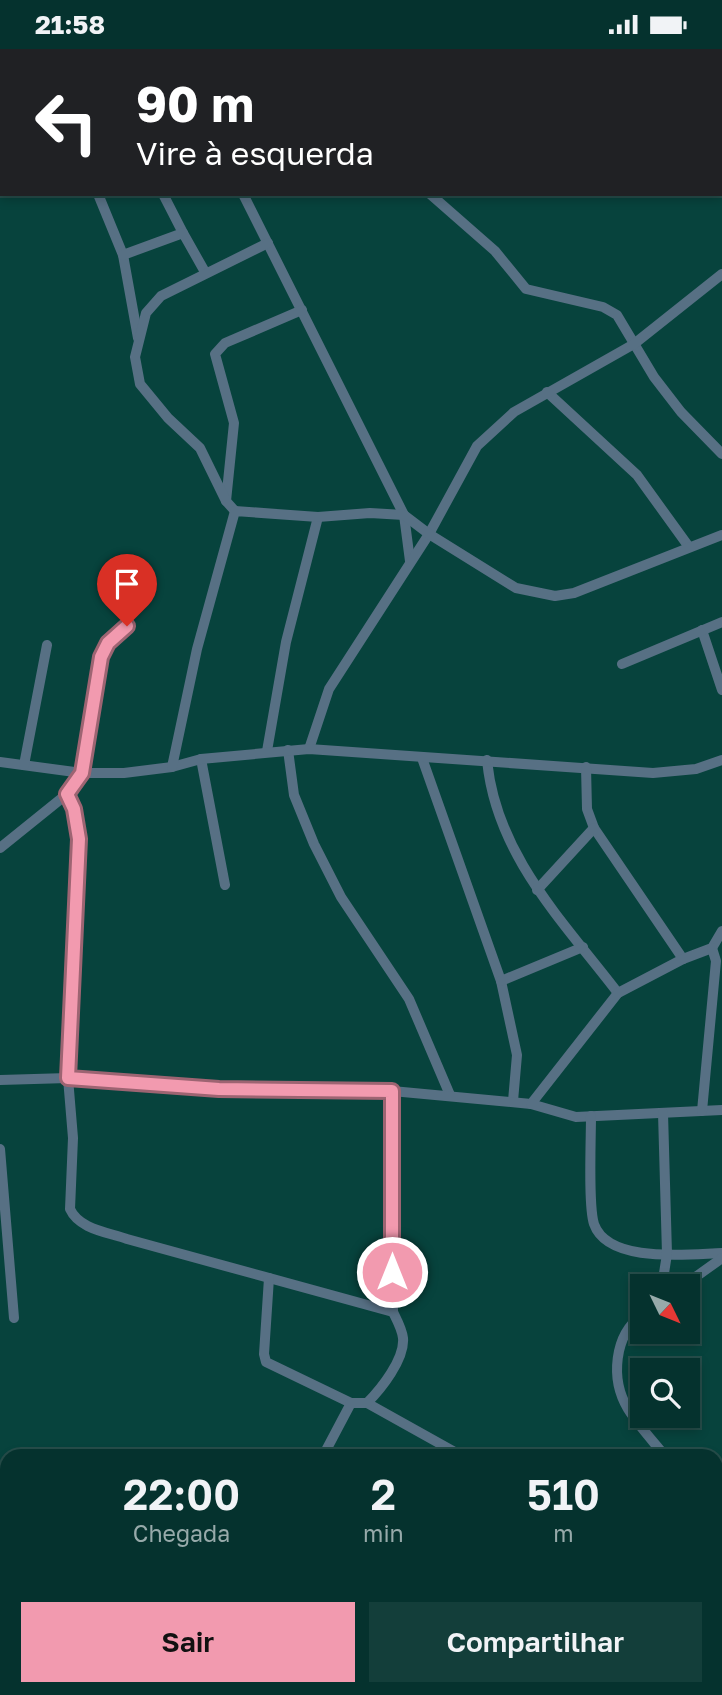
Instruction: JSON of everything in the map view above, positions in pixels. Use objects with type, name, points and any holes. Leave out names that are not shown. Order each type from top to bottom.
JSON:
[{"type":"street","points":[[99,196],[123,255],[139,344]]},
{"type":"street","points":[[164,196],[205,272]]},
{"type":"street","points":[[244,196],[404,515],[410,561]]},
{"type":"street","points":[[432,196],[495,251],[526,289],[603,307],[617,315],[681,412],[722,454]]},
{"type":"street","points":[[123,255],[183,233]]},
{"type":"street","points":[[268,243],[161,296],[146,313],[135,357],[140,384],[167,418],[200,448],[226,501],[235,512],[318,517],[370,513],[404,515],[429,534],[516,588],[555,596],[575,593],[722,535]]},
{"type":"street","points":[[309,749],[329,689],[429,534],[477,446],[514,412],[634,344],[722,274]]},
{"type":"street","points":[[226,501],[234,423],[215,354],[225,342],[302,310]]},
{"type":"street","points":[[547,391],[637,475],[689,547]]},
{"type":"street","points":[[172,767],[197,649],[235,512]]},
{"type":"street","points":[[267,751],[286,642],[318,517]]},
{"type":"street","points":[[622,664],[722,622]]},
{"type":"street","points":[[0,848],[67,794],[82,773],[101,657],[108,643],[127,626]]},
{"type":"street","points":[[702,630],[722,690]]},
{"type":"street","points":[[24,765],[47,645]]},
{"type":"street","points":[[0,762],[82,773],[172,767],[201,759],[309,749],[653,773],[696,769],[722,760]]},
{"type":"street","points":[[288,750],[294,795],[314,844],[341,897],[409,999],[450,1095]]},
{"type":"street","points":[[422,758],[501,981],[517,1055],[513,1101]]},
{"type":"street","points":[[201,759],[225,885]]},
{"type":"street","points":[[487,760],[490,794],[499,818],[537,890],[618,993]]},
{"type":"street","points":[[586,767],[587,809],[594,828],[683,959]]},
{"type":"street","points":[[67,794],[74,809],[79,839],[68,1078],[74,1139],[70,1209],[74,1218],[87,1226],[127,1239],[393,1312]]},
{"type":"street","points":[[537,890],[594,828]]},
{"type":"street","points":[[531,1104],[618,993],[683,959],[712,948],[722,931]]},
{"type":"street","points":[[501,981],[583,947]]},
{"type":"street","points":[[702,1111],[719,961],[712,948]]},
{"type":"street","points":[[0,1080],[68,1078],[219,1089],[392,1091],[513,1101],[564,1115],[722,1109]]},
{"type":"street","points":[[367,1403],[377,1393],[401,1353],[404,1342],[393,1312],[392,1091]]},
{"type":"street","points":[[663,1113],[667,1254],[664,1274]]},
{"type":"street","points":[[591,1116],[593,1223],[607,1243],[622,1249],[667,1254],[722,1253]]},
{"type":"street","points":[[0,1149],[14,1318]]},
{"type":"street","points":[[700,1274],[722,1258]]},
{"type":"street","points":[[269,1279],[264,1353],[267,1362],[351,1403],[367,1403],[449,1449]]},
{"type":"street","points":[[630,1326],[618,1346],[620,1383],[627,1407],[660,1449]]},
{"type":"street","points":[[327,1449],[351,1403]]},
{"type":"route","points":[[127,626],[108,643],[101,657],[82,773],[67,794],[78,824],[79,839],[68,1078],[219,1089],[392,1091],[392,1272]]}]
